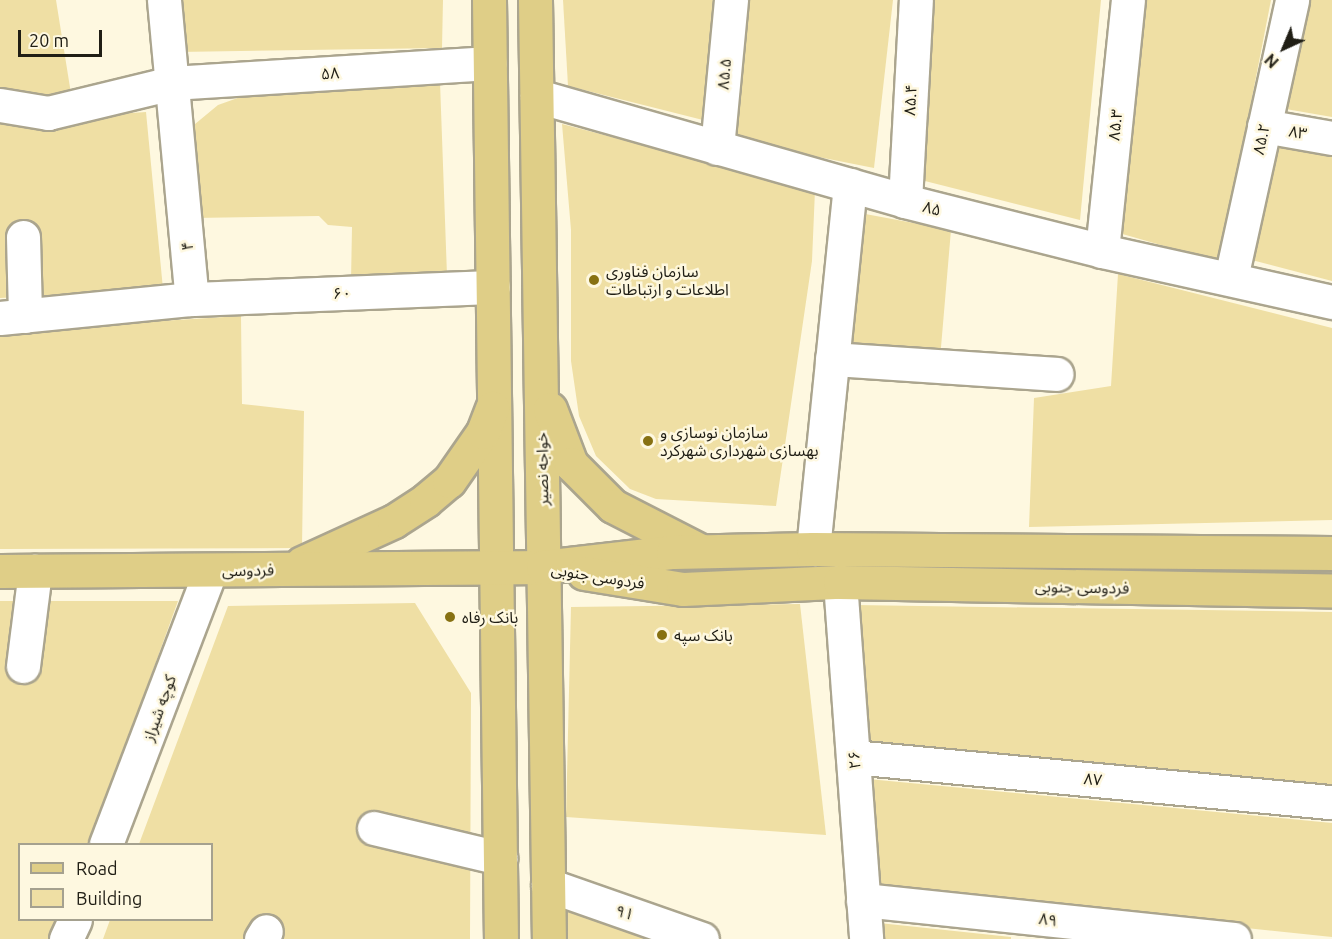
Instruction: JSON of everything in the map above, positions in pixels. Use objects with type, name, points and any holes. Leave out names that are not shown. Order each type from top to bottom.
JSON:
[{"type":"main road","points":[[489,0],[501,939]]},
{"type":"main road","name":"خواجه نصیر","points":[[535,0],[549,939]]},
{"type":"main road","points":[[541,383],[558,435],[578,472],[613,506],[704,552]]},
{"type":"main road","points":[[285,569],[394,521],[426,500],[449,480],[483,432],[494,403]]},
{"type":"main road","name":"فردوسی جنوبی","points":[[543,567],[704,552],[813,549],[1332,554]]},
{"type":"main road","name":"فردوسی جنوبی","points":[[543,567],[683,589],[840,582],[1332,591]]},
{"type":"main road","name":"فردوسی","points":[[0,571],[543,567]]},
{"type":"street","name":"۴","points":[[164,0],[192,299]]},
{"type":"street","name":"۸۵.۵","points":[[717,147],[730,0]]},
{"type":"street","name":"۸۵.۴","points":[[905,201],[916,0]]},
{"type":"street","name":"۸۵.۳","points":[[1102,251],[1128,0]]},
{"type":"street","name":"۸۵.۲","points":[[1231,278],[1292,0]]},
{"type":"street","name":"۵۸","points":[[0,105],[48,113],[172,84],[489,63]]},
{"type":"street","name":"۸۵","points":[[537,96],[905,201],[1102,251],[1332,302]]},
{"type":"street","name":"۸۳","points":[[1264,126],[1332,138]]},
{"type":"street","points":[[813,549],[850,185]]},
{"type":"street","points":[[23,237],[13,317],[192,299]]},
{"type":"street","name":"۶۰","points":[[192,299],[493,287]]},
{"type":"street","points":[[832,359],[1056,374]]},
{"type":"street","name":"کوچه شیراز","points":[[106,843],[210,570]]},
{"type":"street","points":[[23,666],[35,571]]},
{"type":"street","name":"۲۶","points":[[840,582],[866,939]]},
{"type":"street","name":"۸۷","points":[[854,757],[1332,802]]},
{"type":"street","points":[[374,828],[500,858]]},
{"type":"street","name":"۹۱","points":[[548,885],[702,939]]},
{"type":"street","name":"۸۹","points":[[863,900],[1234,939]]},
{"type":"street","points":[[66,939],[75,921]]},
{"type":"building","points":[[0,0],[56,0],[72,100],[0,104]]},
{"type":"building","points":[[176,0],[443,0],[442,48],[178,52]]},
{"type":"building","points":[[563,0],[715,0],[703,120],[568,86]]},
{"type":"building","points":[[737,0],[893,0],[874,168],[718,137]]},
{"type":"building","points":[[930,0],[1101,0],[1080,220],[917,179]]},
{"type":"building","points":[[1140,0],[1271,0],[1220,262],[1119,233]]},
{"type":"building","points":[[1296,0],[1332,0],[1332,117],[1268,106]]},
{"type":"building","points":[[440,82],[447,275],[351,281],[352,227],[328,225],[319,216],[194,218],[183,134],[218,105],[274,85]]},
{"type":"building","points":[[146,112],[163,289],[0,298],[0,122]]},
{"type":"building","points":[[562,124],[815,190],[812,261],[776,506],[656,499],[630,489],[596,456],[579,416],[571,361],[571,230]]},
{"type":"building","points":[[1269,139],[1332,152],[1332,281],[1244,258]]},
{"type":"building","points":[[860,213],[951,230],[940,359],[849,350]]},
{"type":"building","points":[[1118,274],[1332,328],[1332,520],[1029,527],[1034,398],[1111,386]]},
{"type":"building","points":[[241,316],[242,404],[304,411],[302,548],[0,549],[0,331]]},
{"type":"building","points":[[0,601],[178,601],[90,843],[18,843],[18,921],[63,921],[56,939],[0,939]]},
{"type":"building","points":[[415,603],[471,693],[470,939],[103,939],[110,921],[213,921],[213,843],[139,843],[228,606]]},
{"type":"building","points":[[800,604],[826,835],[566,817],[571,607]]},
{"type":"building","points":[[855,605],[1332,612],[1332,789],[862,747]]},
{"type":"building","points":[[868,779],[1332,823],[1332,937],[877,889]]},
{"type":"building","points":[[559,906],[650,939],[561,939]]},
{"type":"building","points":[[879,923],[1011,937],[1011,939],[881,939]]},
{"type":"place","name":"سازمان فناوری اطلاعات و ارتباطات","points":[[594,280]]},
{"type":"place","name":"سازمان نوسازی و بهسازی شهرداری شهرکرد","points":[[648,441]]},
{"type":"place","name":"بانک رفاه","points":[[450,617]]},
{"type":"place","name":"بانک سپه","points":[[662,635]]}]
